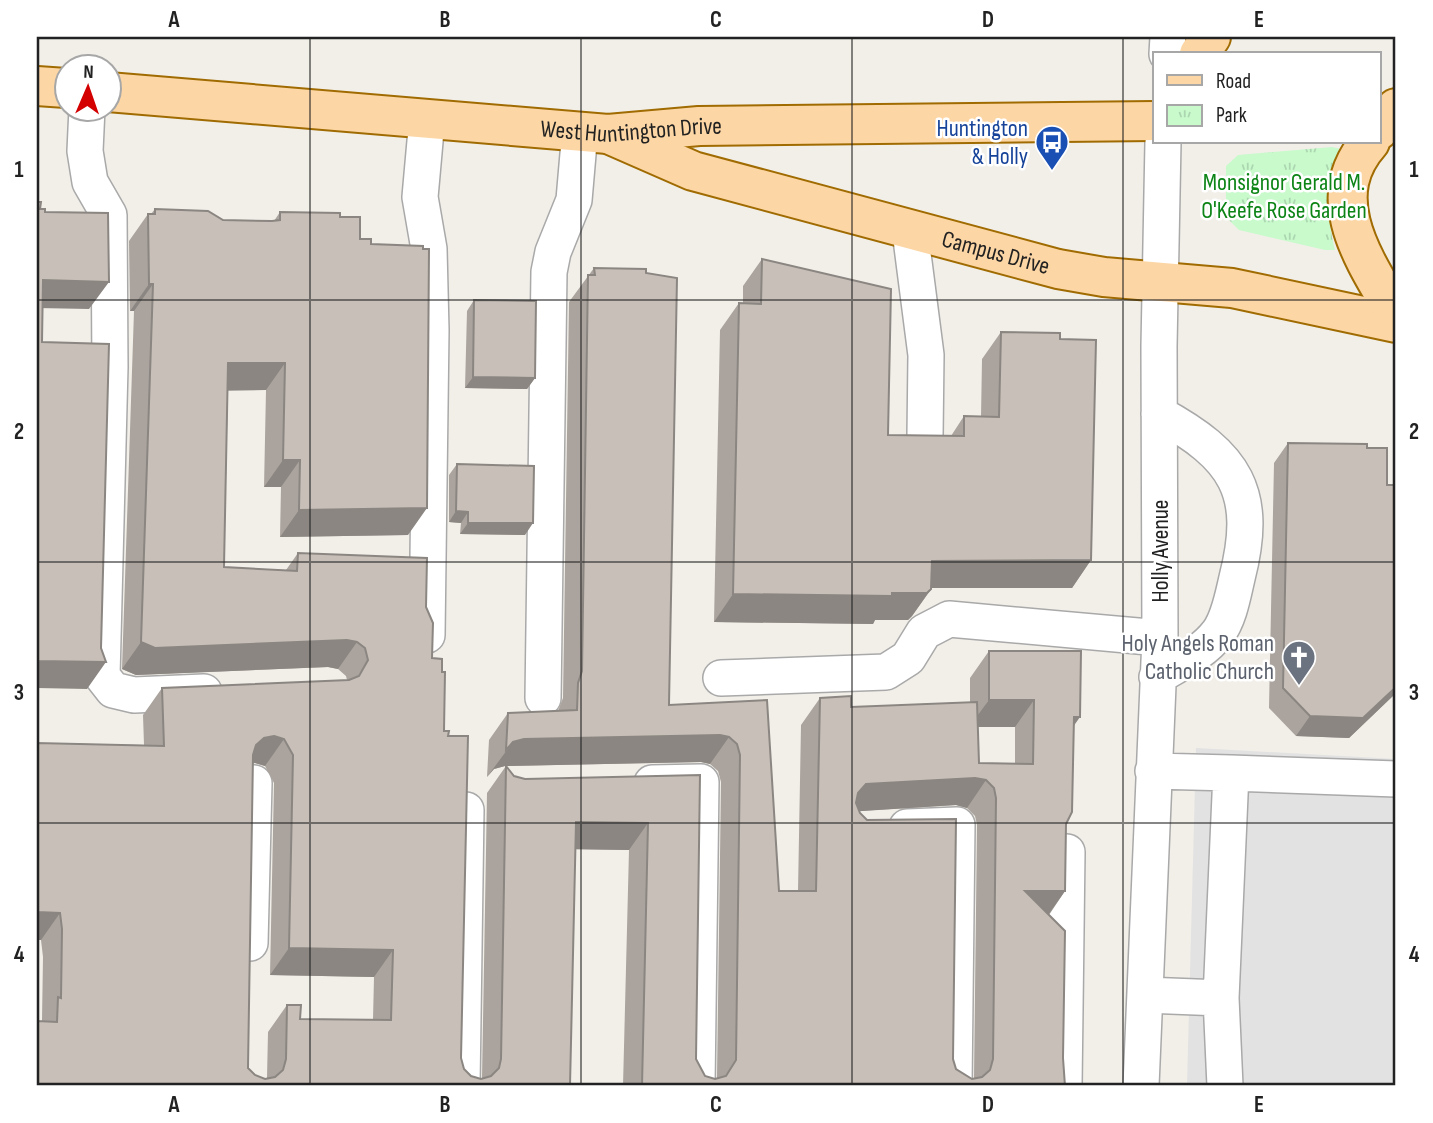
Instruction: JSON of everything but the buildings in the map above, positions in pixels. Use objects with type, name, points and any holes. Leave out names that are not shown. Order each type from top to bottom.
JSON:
[{"type":"main road","points":[[1200,52],[1211,37]]},
{"type":"main road","name":"West Huntington Drive","points":[[122,93],[594,132],[699,127],[1153,121]]},
{"type":"main road","points":[[1380,129],[1396,108]]},
{"type":"main road","name":"Campus Drive","points":[[594,132],[693,171],[1058,269],[1232,288],[1396,323]]},
{"type":"main road","points":[[1369,144],[1353,168],[1346,199],[1347,215],[1359,250],[1396,314]]},
{"type":"street","points":[[426,119],[421,197],[429,249],[430,317],[427,635]]},
{"type":"street","points":[[86,122],[85,151],[90,182],[109,215],[110,368],[102,676],[113,690],[134,695],[232,691]]},
{"type":"street","points":[[543,698],[550,272],[553,252],[573,200],[594,132]]},
{"type":"street","name":"Holly Avenue","points":[[1141,1086],[1160,638],[1159,282],[1163,144]]},
{"type":"street","points":[[910,231],[926,355],[925,436]]},
{"type":"street","points":[[1157,677],[1205,647],[1220,631],[1231,602],[1248,530],[1245,500],[1231,472],[1194,433],[1159,414]]},
{"type":"street","points":[[721,678],[886,672],[908,657],[924,632],[949,619],[1160,638]]},
{"type":"street","points":[[461,1086],[467,771]]},
{"type":"street","points":[[1153,771],[1396,779]]},
{"type":"street","points":[[1225,1086],[1221,998],[1231,773]]},
{"type":"street","points":[[623,783],[701,782],[697,1086]]},
{"type":"street","points":[[249,979],[254,783]]},
{"type":"street","points":[[869,828],[957,825],[954,1086]]},
{"type":"street","points":[[1065,1086],[1067,852]]},
{"type":"street","points":[[1145,995],[1221,998]]},
{"type":"green space","name":"Monsignor Gerald M. O'Keefe Rose Garden","points":[[1332,147],[1341,149],[1329,199],[1335,250],[1239,230],[1226,217],[1226,166],[1238,155]]},
{"type":"shaded area","points":[[1196,748],[1396,759],[1396,1086],[1187,1086]]},
{"type":"place","name":"Huntington & Holly","points":[[1052,172]]},
{"type":"place","name":"Holy Angels Roman Catholic Church","points":[[1299,687]]}]
